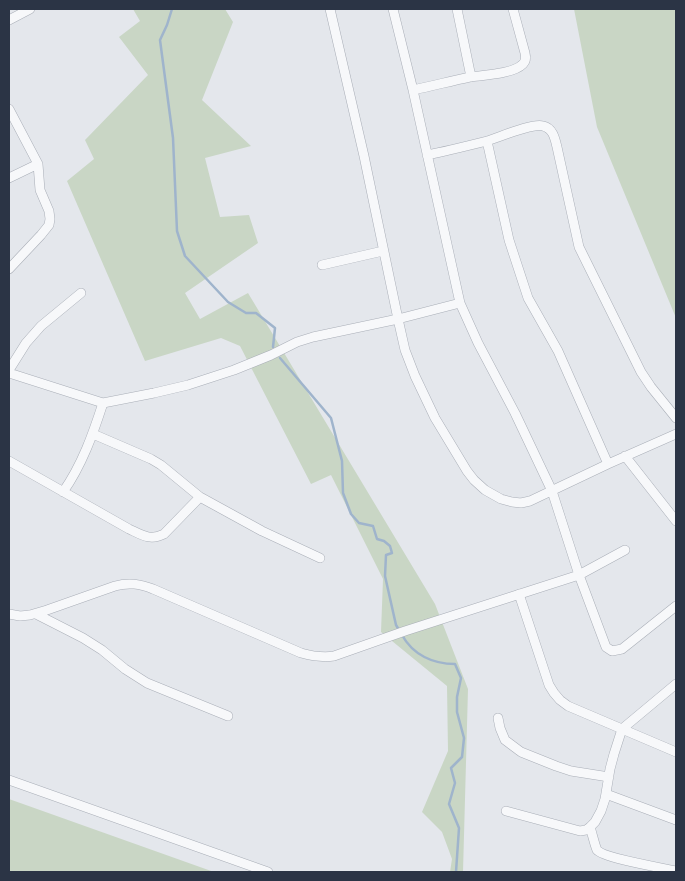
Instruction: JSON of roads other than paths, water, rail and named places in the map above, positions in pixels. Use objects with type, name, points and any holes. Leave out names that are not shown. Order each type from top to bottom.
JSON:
[{"type":"street","points":[[9,20],[30,9]]},
{"type":"street","points":[[330,9],[364,156],[405,350],[435,418],[466,471],[485,490],[501,499],[521,503],[530,501],[676,434]]},
{"type":"street","points":[[393,9],[413,90],[460,303],[552,491],[579,575],[606,648],[612,651],[622,649],[676,606]]},
{"type":"street","points":[[456,9],[471,77]]},
{"type":"street","points":[[413,90],[509,71],[523,64],[526,58],[513,9]]},
{"type":"street","points":[[9,109],[38,164],[40,190],[50,211],[49,225],[42,235],[9,269]]},
{"type":"street","points":[[427,155],[488,141],[534,126],[548,128],[553,134],[557,147],[579,247],[641,372],[676,418]]},
{"type":"street","points":[[488,141],[509,240],[528,298],[558,351],[608,464]]},
{"type":"street","points":[[9,178],[38,164]]},
{"type":"street","points":[[322,265],[383,251]]},
{"type":"street","points":[[81,293],[41,326],[26,343],[9,372],[103,403],[154,393],[206,379],[234,370],[297,342],[313,337],[398,319],[460,303]]},
{"type":"street","points":[[63,492],[77,470],[93,434],[103,403]]},
{"type":"street","points":[[93,434],[151,459],[200,497],[262,531],[320,558]]},
{"type":"street","points":[[625,456],[676,521]]},
{"type":"street","points":[[9,461],[129,529],[150,537],[157,538],[164,534],[200,497]]},
{"type":"street","points":[[9,614],[20,616],[36,614],[125,583],[143,585],[287,647],[311,656],[325,657],[334,656],[579,575],[625,550]]},
{"type":"street","points":[[519,594],[544,672],[554,693],[560,700],[568,706],[676,752]]},
{"type":"street","points":[[36,614],[83,638],[147,683],[228,716]]},
{"type":"street","points":[[506,811],[580,831],[586,830],[595,822],[601,811],[614,754],[622,729],[676,684]]},
{"type":"street","points":[[498,718],[505,740],[520,752],[571,771],[609,778]]},
{"type":"street","points":[[9,780],[268,872]]},
{"type":"street","points":[[606,794],[676,820]]},
{"type":"street","points":[[590,827],[597,849],[600,852],[616,858],[676,871]]},
{"type":"waterway","points":[[172,9],[160,40],[173,138],[177,231],[185,256],[228,302],[246,313],[256,313],[275,328],[273,347]]},
{"type":"waterway","points":[[280,358],[331,418],[342,461],[343,493],[351,514],[359,523],[373,526],[377,539],[384,541],[390,546],[392,553],[386,555],[385,576],[396,625],[399,630]]},
{"type":"waterway","points":[[402,635],[412,648],[424,657],[447,664],[455,664],[461,678],[457,697],[457,712],[464,738],[462,757],[451,768],[455,783],[449,804],[459,828],[456,872]]}]
